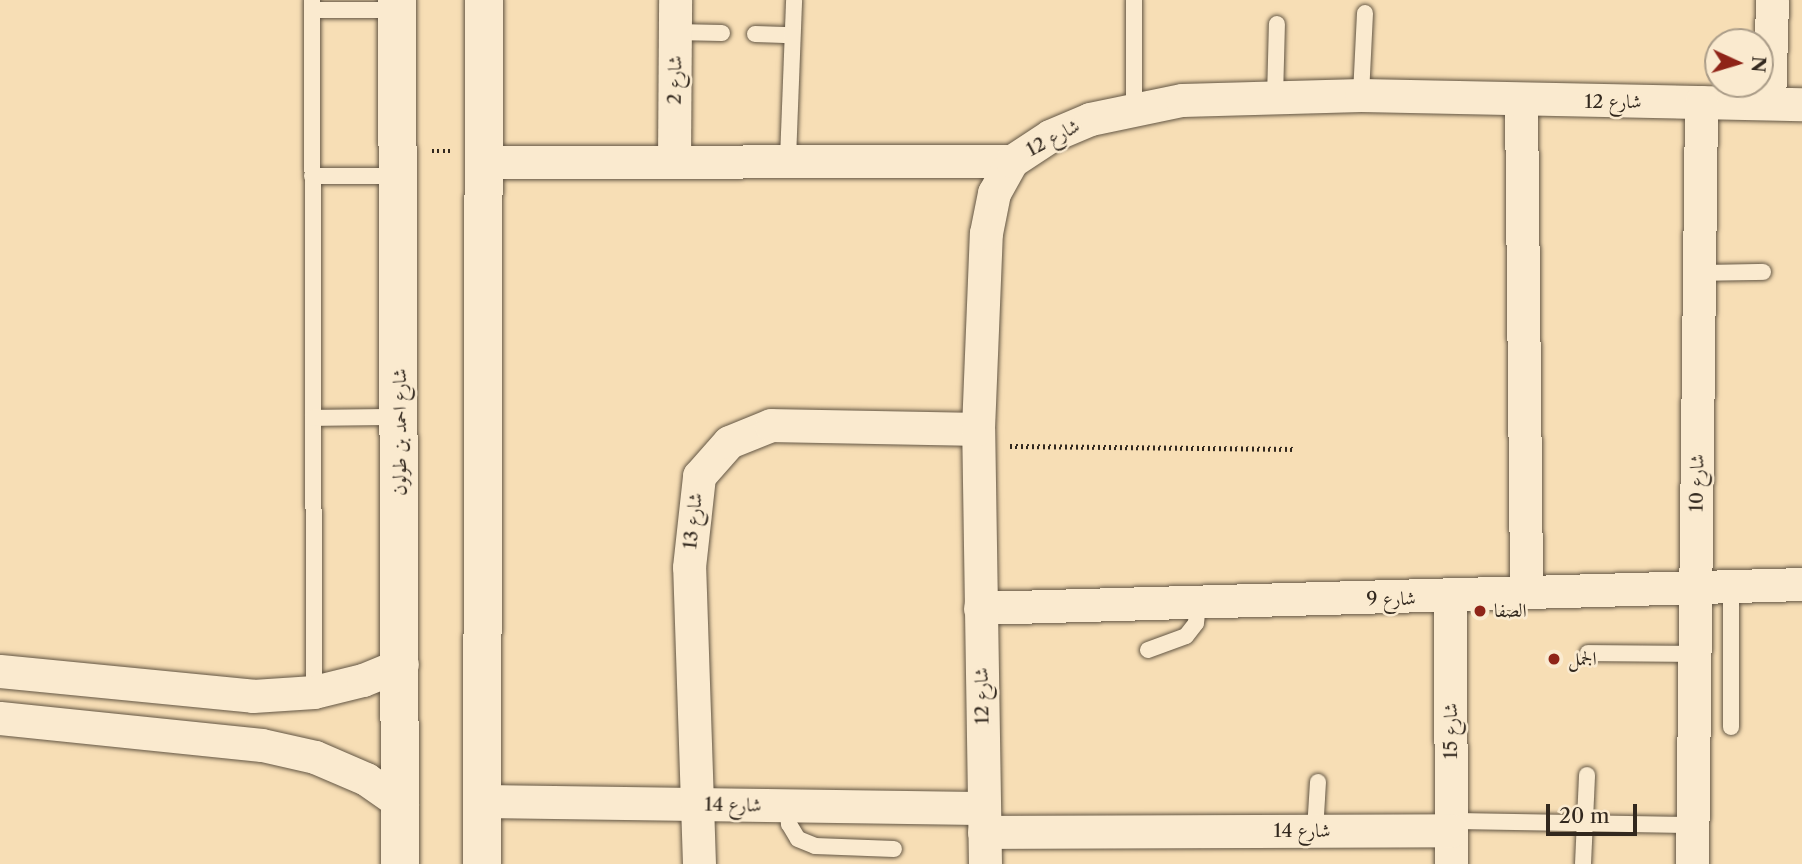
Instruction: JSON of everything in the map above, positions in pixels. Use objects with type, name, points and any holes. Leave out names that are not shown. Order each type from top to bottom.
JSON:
[{"type":"street","points":[[482,864],[484,0]]},
{"type":"street","points":[[1769,103],[1772,0]]},
{"type":"street","name":"شارع احمد بن طولون","points":[[397,5],[402,664],[400,864]]},
{"type":"street","name":"شارع 2","points":[[674,160],[675,16]]},
{"type":"street","name":"شارع 12","points":[[984,835],[978,438],[986,233],[994,193],[1012,161],[1070,128],[1134,108],[1182,100],[1361,95],[1521,101],[1802,104]]},
{"type":"street","points":[[1521,101],[1526,591]]},
{"type":"street","name":"شارع 10","points":[[1692,864],[1701,102]]},
{"type":"street","points":[[483,156],[674,160],[1012,161]]},
{"type":"street","name":"شارع 13","points":[[699,864],[689,568],[699,476],[729,442],[771,425],[978,438]]},
{"type":"street","name":"شارع 9","points":[[981,608],[1450,597],[1526,591],[1802,584]]},
{"type":"street","name":"شارع 15","points":[[1450,597],[1451,864]]},
{"type":"street","points":[[0,671],[253,696],[314,692],[363,680],[402,664]]},
{"type":"street","points":[[0,718],[262,745],[315,757],[366,779],[402,804]]},
{"type":"street","name":"شارع 14","points":[[483,801],[789,806],[984,835],[1315,831],[1451,826]]},
{"type":"lane","points":[[788,159],[794,0]]},
{"type":"lane","points":[[1134,0],[1134,108]]},
{"type":"lane","points":[[314,692],[312,5],[397,5]]},
{"type":"lane","points":[[1361,95],[1365,13]]},
{"type":"lane","points":[[675,16],[722,33]]},
{"type":"lane","points":[[1275,98],[1277,24]]},
{"type":"lane","points":[[755,34],[792,36]]},
{"type":"lane","points":[[312,176],[398,163]]},
{"type":"lane","points":[[1699,273],[1763,272]]},
{"type":"lane","points":[[313,418],[400,417]]},
{"type":"lane","points":[[1731,584],[1731,727]]},
{"type":"lane","points":[[1148,650],[1186,636],[1196,623],[1198,603]]},
{"type":"lane","points":[[1588,653],[1694,654]]},
{"type":"lane","points":[[1583,864],[1587,775]]},
{"type":"lane","points":[[1315,831],[1318,782]]},
{"type":"lane","points":[[789,806],[789,824],[798,839],[814,846],[894,849]]},
{"type":"lane","points":[[1451,826],[1585,823],[1692,825]]},
{"type":"path","points":[[398,163],[483,156]]},
{"type":"path","points":[[978,438],[1296,449]]},
{"type":"place","name":"الصفا","points":[[1480,611]]},
{"type":"place","name":"الجمل","points":[[1554,659]]}]
